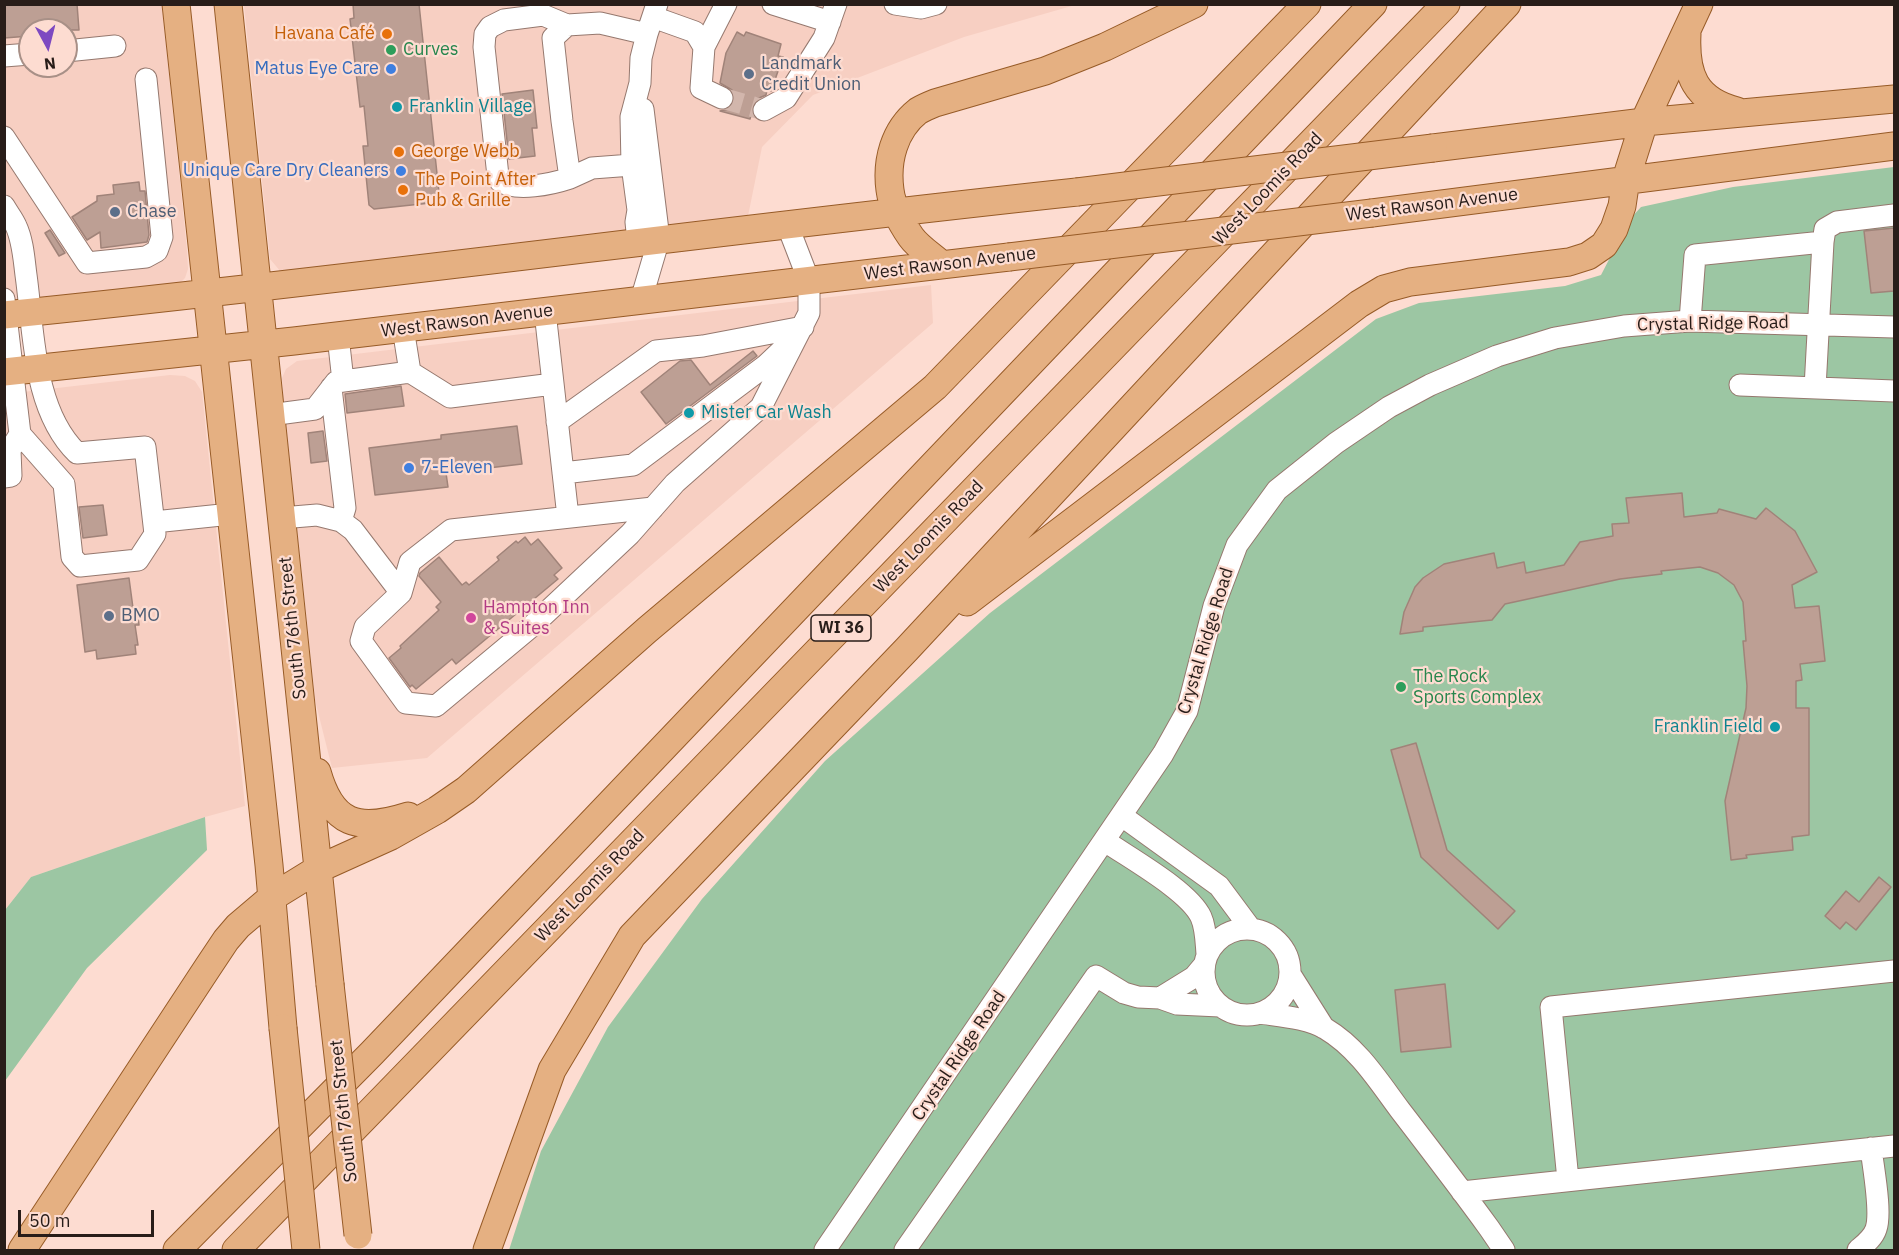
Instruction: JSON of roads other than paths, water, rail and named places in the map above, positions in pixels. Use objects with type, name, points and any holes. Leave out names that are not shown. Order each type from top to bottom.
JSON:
[{"type":"main road","points":[[176,4],[269,865],[306,1251]]},
{"type":"main road","name":"South 76th Street","points":[[228,4],[262,345],[359,1243]]},
{"type":"main road","points":[[942,265],[912,239],[897,211],[890,191],[893,145],[900,131],[919,110],[935,103],[1045,71],[1105,47],[1194,4]]},
{"type":"main road","points":[[22,1251],[226,940],[238,926],[271,898],[318,869],[391,836],[437,810],[466,790],[647,630],[935,387],[1307,4]]},
{"type":"main road","name":"WI 36","points":[[177,1251],[380,1045],[1373,4]]},
{"type":"main road","name":"West Loomis Road","points":[[236,1251],[1446,4]]},
{"type":"main road","points":[[487,1251],[552,1070],[632,936],[907,649],[1507,4]]},
{"type":"main road","points":[[907,649],[1359,304],[1384,289],[1410,282],[1569,261],[1588,256],[1604,245],[1614,230],[1622,206],[1626,179],[1644,122],[1699,4]]},
{"type":"main road","points":[[1687,31],[1686,54],[1693,81],[1711,101],[1741,112]]},
{"type":"main road","points":[[12,310],[207,294],[897,211],[1077,192],[1644,122],[1894,99]]},
{"type":"main road","name":"West Rawson Avenue","points":[[18,371],[262,345],[1009,258],[1894,146]]},
{"type":"main road","points":[[303,724],[321,789],[338,815],[352,821],[378,824],[401,818],[423,811],[466,790]]},
{"type":"street","points":[[722,98],[701,88],[704,47],[726,4]]},
{"type":"street","points":[[764,110],[786,98],[824,38],[833,13],[773,4]]},
{"type":"street","points":[[895,4],[921,8],[936,4]]},
{"type":"street","points":[[632,165],[592,168],[558,182],[529,186],[512,186],[500,181],[495,156],[484,47],[485,34],[490,27],[504,20],[543,15],[567,25],[652,19],[695,32],[704,47]]},
{"type":"street","points":[[641,300],[648,241],[640,83],[641,58],[652,19]]},
{"type":"street","points":[[567,25],[553,38],[570,178]]},
{"type":"street","points":[[78,50],[114,46]]},
{"type":"street","points":[[4,137],[87,263],[146,257],[157,250],[162,237],[146,79]]},
{"type":"street","points":[[640,83],[632,117],[632,165],[638,210],[636,222],[648,241]]},
{"type":"street","points":[[4,206],[16,227],[24,256],[12,310],[18,371],[20,434],[10,450],[11,476],[4,477]]},
{"type":"street","points":[[1815,388],[1825,230],[1837,222],[1894,215]]},
{"type":"street","points":[[653,508],[451,530],[411,562],[401,593],[365,627],[361,641],[406,703],[436,706],[532,626],[630,534],[653,508],[675,483],[761,407],[809,313],[808,281],[787,224]]},
{"type":"street","points":[[1690,321],[1695,255],[1823,242]]},
{"type":"street","points":[[545,312],[568,517]]},
{"type":"street","name":"Crystal Ridge Road","points":[[825,1251],[1163,754],[1187,711],[1214,606],[1237,545],[1277,490],[1336,443],[1389,407],[1430,385],[1497,356],[1556,338],[1624,326],[1690,321],[1894,327]]},
{"type":"street","points":[[403,328],[410,372]]},
{"type":"street","points":[[557,422],[656,351],[704,346],[802,330]]},
{"type":"street","points":[[563,473],[633,465],[765,366],[802,330]]},
{"type":"street","points":[[338,336],[337,384],[345,508],[340,521]]},
{"type":"street","points":[[18,371],[49,413],[67,444],[76,453],[145,447],[154,528],[138,560],[81,566],[72,557],[64,484],[76,453]]},
{"type":"street","points":[[270,415],[315,409],[337,384],[410,372],[450,397],[553,384]]},
{"type":"street","points":[[1740,385],[1894,392]]},
{"type":"street","points":[[20,434],[64,484]]},
{"type":"street","points":[[154,528],[231,514]]},
{"type":"street","points":[[281,518],[317,515],[340,521],[353,530],[401,593]]},
{"type":"street","points":[[1122,816],[1219,886],[1251,929]]},
{"type":"street","points":[[1106,841],[1182,894],[1194,905],[1202,918],[1205,932],[1205,980],[1210,994],[1220,1006],[1246,1015],[1260,1013],[1293,1018],[1324,1028],[1342,1040],[1358,1056],[1502,1245],[1504,1251]]},
{"type":"street","points":[[1160,998],[1194,976],[1215,943],[1225,935],[1237,930],[1251,929],[1263,932],[1275,939],[1283,948],[1290,974],[1281,998],[1260,1013]]},
{"type":"street","points":[[1568,1180],[1551,1007],[1894,971]]},
{"type":"street","points":[[1290,974],[1324,1028]]},
{"type":"street","points":[[905,1251],[1096,976],[1124,993],[1138,997],[1160,998],[1176,1004],[1220,1006]]},
{"type":"street","points":[[1462,1192],[1894,1146]]},
{"type":"street","points":[[1858,1251],[1877,1228],[1878,1213],[1871,1148]]},
{"type":"tunnel","points":[[722,98],[764,110]]},
{"type":"place","name":"Havana Café","points":[[387,34]]},
{"type":"place","name":"Curves","points":[[391,50]]},
{"type":"place","name":"Matus Eye Care","points":[[391,69]]},
{"type":"place","name":"Landmark Credit Union","points":[[749,74]]},
{"type":"place","name":"Franklin Village","points":[[397,107]]},
{"type":"place","name":"George Webb","points":[[399,152]]},
{"type":"place","name":"Unique Care Dry Cleaners","points":[[401,171]]},
{"type":"place","name":"The Point After Pub & Grille","points":[[403,190]]},
{"type":"place","name":"Chase","points":[[115,212]]},
{"type":"place","name":"Mister Car Wash","points":[[689,413]]},
{"type":"place","name":"7-Eleven","points":[[409,468]]},
{"type":"place","name":"BMO","points":[[109,616]]},
{"type":"place","name":"Hampton Inn & Suites","points":[[471,618]]},
{"type":"place","name":"The Rock Sports Complex","points":[[1401,687]]},
{"type":"place","name":"Franklin Field","points":[[1775,727]]}]
